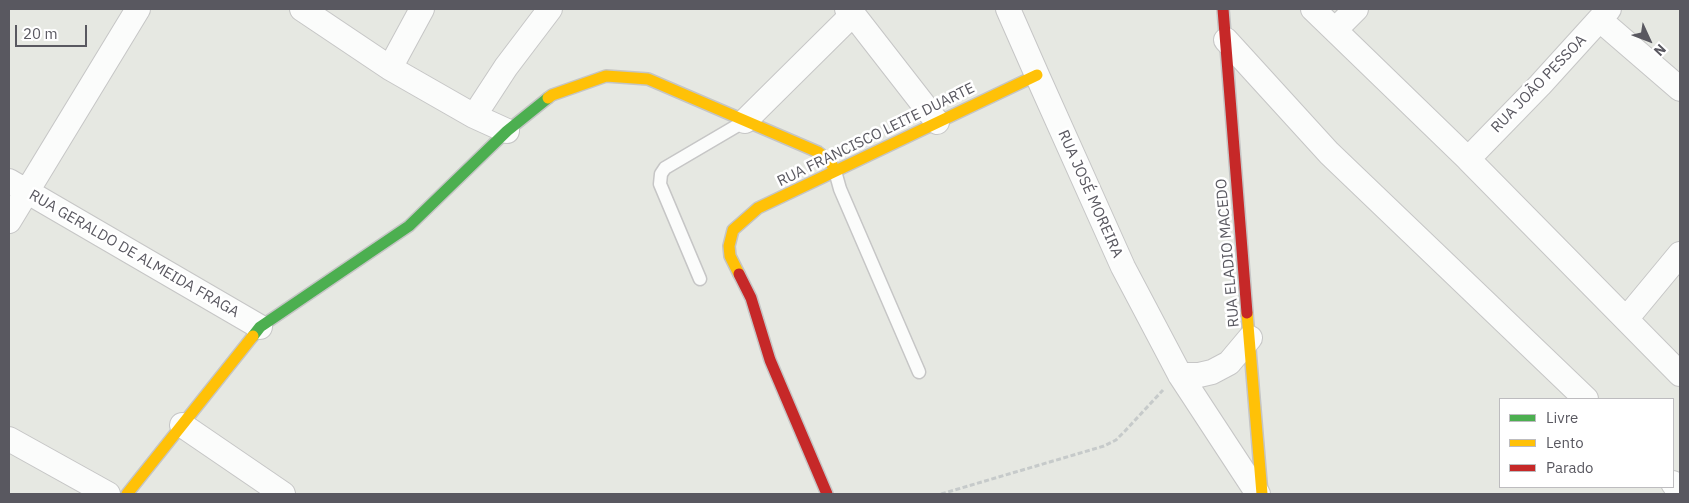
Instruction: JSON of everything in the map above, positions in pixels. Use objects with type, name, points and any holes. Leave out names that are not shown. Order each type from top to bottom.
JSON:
[{"type":"street","points":[[9,221],[18,187],[138,9]]},
{"type":"street","points":[[302,9],[390,68],[474,116],[507,131]]},
{"type":"street","points":[[390,68],[422,9]]},
{"type":"street","points":[[474,116],[506,67],[550,9]]},
{"type":"street","name":"RUA JOSÉ MOREIRA","points":[[1008,9],[1123,267],[1180,375],[1258,494]]},
{"type":"street","name":"RUA ELADIO MACEDO","points":[[1223,9],[1262,494]]},
{"type":"street","points":[[1313,9],[1468,158],[1680,374]]},
{"type":"street","points":[[1335,30],[1356,9]]},
{"type":"street","points":[[745,122],[850,12],[937,122]]},
{"type":"street","points":[[1605,14],[1680,89]]},
{"type":"street","name":"RUA JOÃO PESSOA","points":[[1468,158],[1540,85],[1605,14]]},
{"type":"street","points":[[1226,40],[1329,153],[1585,398]]},
{"type":"street","name":"RUA FRANCISCO LEITE DUARTE","points":[[827,494],[770,360],[751,298],[730,256],[729,246],[734,230],[758,208],[1036,75]]},
{"type":"street","points":[[127,494],[260,328],[409,226],[507,131],[552,95],[606,76],[648,79],[818,152],[830,161],[835,172]]},
{"type":"street","name":"RUA GERALDO DE ALMEIDA FRAGA","points":[[18,187],[260,328]]},
{"type":"street","points":[[1627,318],[1680,254]]},
{"type":"street","points":[[1180,375],[1199,375],[1212,372],[1229,363],[1250,338]]},
{"type":"street","points":[[182,425],[283,494]]},
{"type":"street","points":[[9,439],[108,494]]},
{"type":"lane","points":[[700,279],[660,184],[661,174],[665,168],[745,122]]},
{"type":"lane","points":[[835,172],[840,189],[918,372]]},
{"type":"path","points":[[941,494],[1104,446],[1121,436],[1162,390],[1180,375]]},
{"type":"traffic: fast","points":[[253,336],[260,327],[409,226],[507,131],[548,98]]},
{"type":"traffic: slow","points":[[739,274],[730,256],[729,246],[733,230],[758,208],[1037,75]]},
{"type":"traffic: slow","points":[[548,98],[606,76],[648,79],[818,152],[830,161],[835,171]]},
{"type":"traffic: slow","points":[[1247,313],[1262,494]]},
{"type":"traffic: slow","points":[[127,494],[253,336]]},
{"type":"traffic: jam","points":[[1223,9],[1247,313]]},
{"type":"traffic: jam","points":[[739,274],[751,298],[770,360],[827,494]]}]
